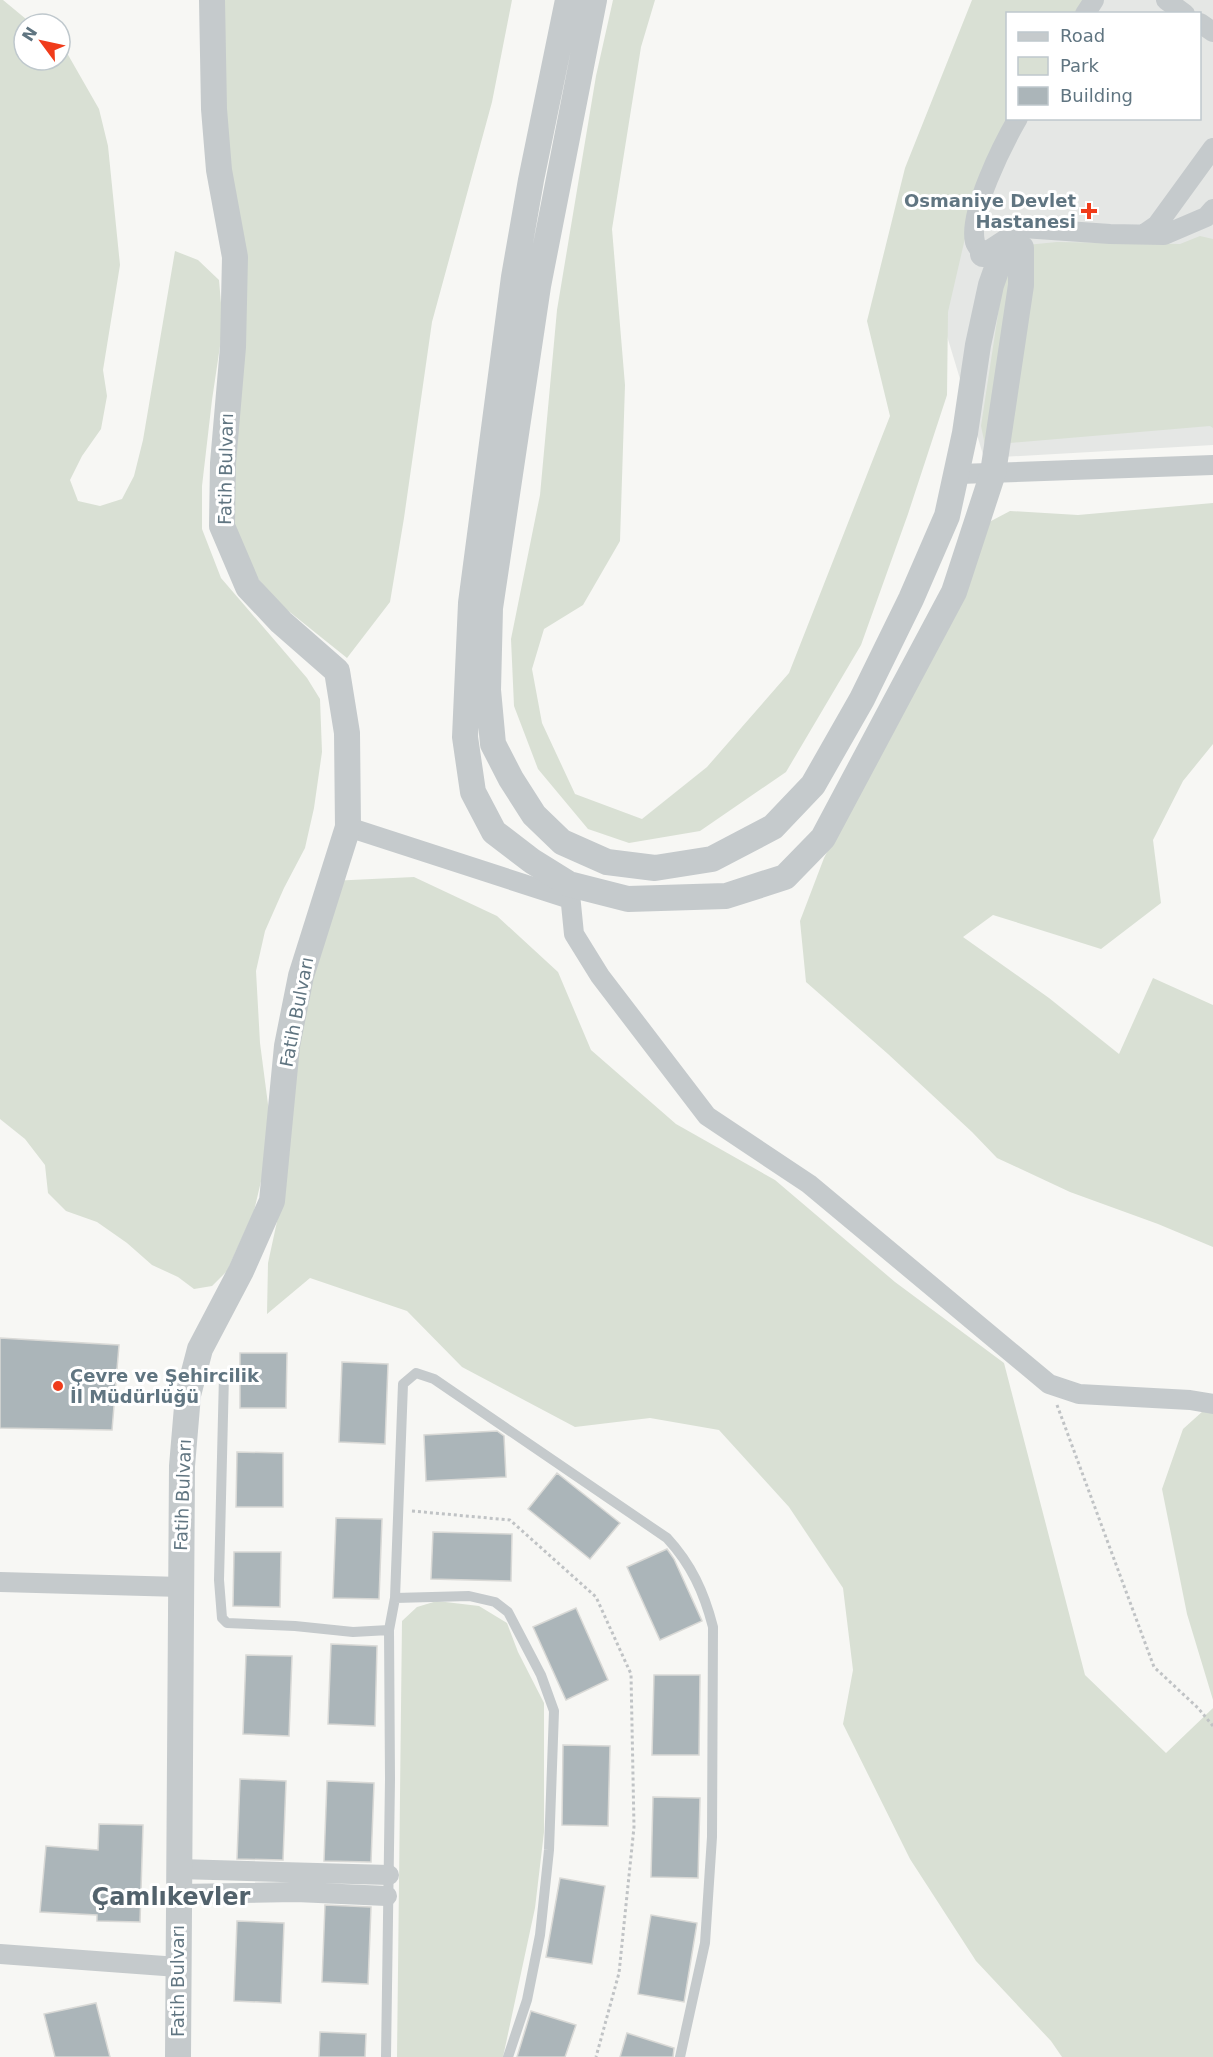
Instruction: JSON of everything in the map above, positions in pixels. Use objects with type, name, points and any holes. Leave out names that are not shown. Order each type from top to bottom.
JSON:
[{"type":"street","name":"Fatih Bulvarı","points":[[178,2057],[182,1466],[188,1395],[200,1349],[241,1271],[272,1201],[287,1046],[299,987],[348,827],[347,733],[337,671],[281,622],[248,587],[222,526],[223,463],[233,347],[235,257],[219,170],[214,109],[212,0]]},
{"type":"street","points":[[568,0],[531,180],[511,300],[471,603],[465,736],[473,792],[494,832],[570,892],[574,934],[600,976],[707,1116],[808,1184],[1049,1384],[1079,1394],[1190,1400],[1213,1404]]},
{"type":"street","points":[[594,0],[538,286],[490,608],[488,690],[493,744],[511,779],[534,815],[562,842],[607,862],[655,868],[712,859],[773,827],[813,785],[862,699],[911,599],[947,516],[965,433],[978,345],[991,285],[1003,251],[983,254]]},
{"type":"street","points":[[1166,0],[1182,12]]},
{"type":"street","points":[[983,254],[975,244],[975,218],[1004,142],[1017,120]]},
{"type":"street","points":[[1144,234],[1156,225],[1213,148]]},
{"type":"street","points":[[983,254],[1023,228],[1164,235],[1206,217],[1213,209]]},
{"type":"street","points":[[1192,223],[1213,228]]},
{"type":"street","points":[[348,827],[570,892],[628,899],[726,896],[785,877],[824,838],[948,602],[993,473],[1021,285],[1021,248],[983,254]]},
{"type":"street","points":[[958,468],[959,474],[1213,465]]},
{"type":"street","points":[[0,1582],[181,1587]]},
{"type":"street","points":[[178,1882],[389,1875]]},
{"type":"street","points":[[178,1882],[296,1892],[387,1896]]},
{"type":"street","points":[[0,1954],[178,1967]]},
{"type":"lane","points":[[386,2057],[389,1630],[395,1598],[403,1384],[416,1373],[434,1379],[667,1538],[680,1553],[705,1596],[713,1626],[712,1837],[705,1943],[680,2057]]},
{"type":"lane","points":[[224,1375],[219,1580],[222,1618],[227,1623],[295,1626],[353,1632],[389,1630]]},
{"type":"lane","points":[[395,1598],[469,1596],[495,1602],[508,1612],[541,1675],[554,1711],[549,1850],[540,1935],[527,2000],[508,2057]]},
{"type":"path","points":[[1049,1384],[1154,1666],[1198,1708],[1213,1726]]},
{"type":"path","points":[[398,1510],[510,1520],[596,1597],[631,1674],[634,1827],[619,1973],[596,2057]]},
{"type":"shaded area","name":"Osmaniye Devlet Hastanesi","points":[[1029,0],[1213,0],[1213,445],[984,458],[937,303],[1007,120],[1201,120],[1201,12],[1025,12]]},
{"type":"green space","points":[[0,0],[3,0],[18,12],[12,12],[12,72],[72,72],[72,62],[99,109],[108,146],[120,265],[103,370],[107,396],[101,429],[82,456],[70,480],[78,501],[100,506],[122,499],[134,476],[143,440],[175,251],[198,260],[219,280],[223,326],[202,486],[202,529],[221,578],[307,678],[320,699],[322,752],[314,808],[305,848],[265,931],[256,971],[260,1043],[269,1112],[266,1160],[254,1211],[227,1271],[212,1286],[194,1289],[178,1277],[152,1265],[127,1243],[97,1222],[66,1211],[48,1193],[45,1165],[25,1139],[0,1119]]},
{"type":"green space","points":[[219,0],[512,0],[492,102],[432,322],[390,602],[347,658],[276,601],[231,545]]},
{"type":"green space","points":[[613,0],[655,0],[641,47],[612,229],[625,385],[620,541],[583,605],[544,629],[532,669],[542,723],[575,794],[642,819],[707,767],[789,673],[890,416],[867,321],[905,168],[972,0],[1086,0],[1080,12],[1006,12],[1007,120],[969,221],[948,312],[947,395],[908,514],[861,645],[786,772],[700,831],[629,843],[588,829],[538,769],[514,706],[511,639],[540,495],[557,310],[596,76]]},
{"type":"green space","points":[[1200,236],[1213,239],[1213,428],[1210,426],[985,445],[981,426],[1005,268],[1015,246],[1057,242],[1180,244]]},
{"type":"green space","points":[[1213,503],[1213,744],[1183,781],[1153,840],[1161,903],[1101,949],[993,915],[963,937],[1049,998],[1119,1054],[1153,978],[1213,1005],[1213,1247],[1070,1192],[997,1158],[888,1054],[806,982],[800,921],[824,858],[881,746],[976,529],[1010,511],[1078,515]]},
{"type":"green space","points":[[414,877],[497,916],[558,972],[591,1050],[676,1124],[775,1180],[895,1282],[1004,1363],[1085,1675],[1166,1753],[1213,1708],[1213,2057],[1062,2057],[1051,2041],[976,1961],[910,1859],[843,1724],[853,1670],[843,1588],[789,1507],[719,1430],[650,1418],[575,1427],[462,1367],[407,1311],[310,1278],[267,1314],[268,1263],[284,1189],[295,1065],[330,881]]},
{"type":"green space","points":[[1213,1402],[1213,1700],[1187,1614],[1162,1489],[1183,1429]]},
{"type":"green space","points":[[437,1601],[479,1606],[507,1623],[518,1652],[544,1703],[544,1832],[535,1908],[503,2057],[397,2057],[402,1621],[417,1607]]},
{"type":"building","name":"Çevre ve Şehircilik İl Müdürlüğü","points":[[0,1338],[119,1345],[112,1430],[0,1428]]},
{"type":"building","points":[[240,1353],[287,1353],[286,1408],[240,1408]]},
{"type":"building","points":[[342,1362],[388,1364],[385,1444],[339,1442]]},
{"type":"building","points":[[497,1431],[504,1436],[506,1477],[426,1481],[424,1435]]},
{"type":"building","points":[[237,1452],[283,1453],[283,1507],[236,1507]]},
{"type":"building","points":[[557,1473],[620,1523],[590,1559],[528,1509]]},
{"type":"building","points":[[336,1518],[382,1519],[379,1599],[333,1598]]},
{"type":"building","points":[[433,1532],[512,1534],[511,1581],[431,1579]]},
{"type":"building","points":[[667,1549],[674,1559],[702,1621],[660,1640],[627,1567]]},
{"type":"building","points":[[234,1552],[281,1552],[280,1607],[233,1606]]},
{"type":"building","points":[[576,1608],[608,1680],[566,1700],[533,1627]]},
{"type":"building","points":[[331,1644],[377,1646],[375,1726],[328,1724]]},
{"type":"building","points":[[246,1655],[292,1656],[289,1736],[243,1734]]},
{"type":"building","points":[[654,1675],[700,1675],[699,1755],[652,1755]]},
{"type":"building","points":[[563,1745],[610,1746],[608,1826],[562,1825]]},
{"type":"building","points":[[240,1779],[286,1781],[283,1860],[237,1859]]},
{"type":"building","points":[[327,1781],[374,1783],[371,1862],[324,1861]]},
{"type":"building","points":[[653,1797],[700,1798],[698,1878],[651,1877]]},
{"type":"building","points":[[99,1824],[143,1825],[140,1922],[97,1921],[97,1915],[40,1912],[46,1846],[98,1850]]},
{"type":"building","points":[[560,1878],[605,1886],[592,1964],[546,1957]]},
{"type":"building","points":[[325,1905],[371,1907],[368,1984],[322,1982]]},
{"type":"building","points":[[651,1915],[697,1923],[684,2002],[638,1994]]},
{"type":"building","points":[[237,1921],[284,1923],[281,2003],[234,2001]]},
{"type":"building","points":[[96,2003],[110,2057],[55,2057],[44,2014]]},
{"type":"building","points":[[531,2011],[576,2025],[565,2057],[517,2057]]},
{"type":"building","points":[[320,2032],[366,2034],[365,2057],[319,2057]]},
{"type":"building","points":[[627,2033],[674,2048],[673,2057],[620,2057]]},
{"type":"place","name":"Osmaniye Devlet Hastanesi","points":[[1089,211]]},
{"type":"place","name":"Çevre ve Şehircilik İl Müdürlüğü","points":[[58,1386]]},
{"type":"district","name":"Çamlıkevler","points":[[171,1897]]}]
